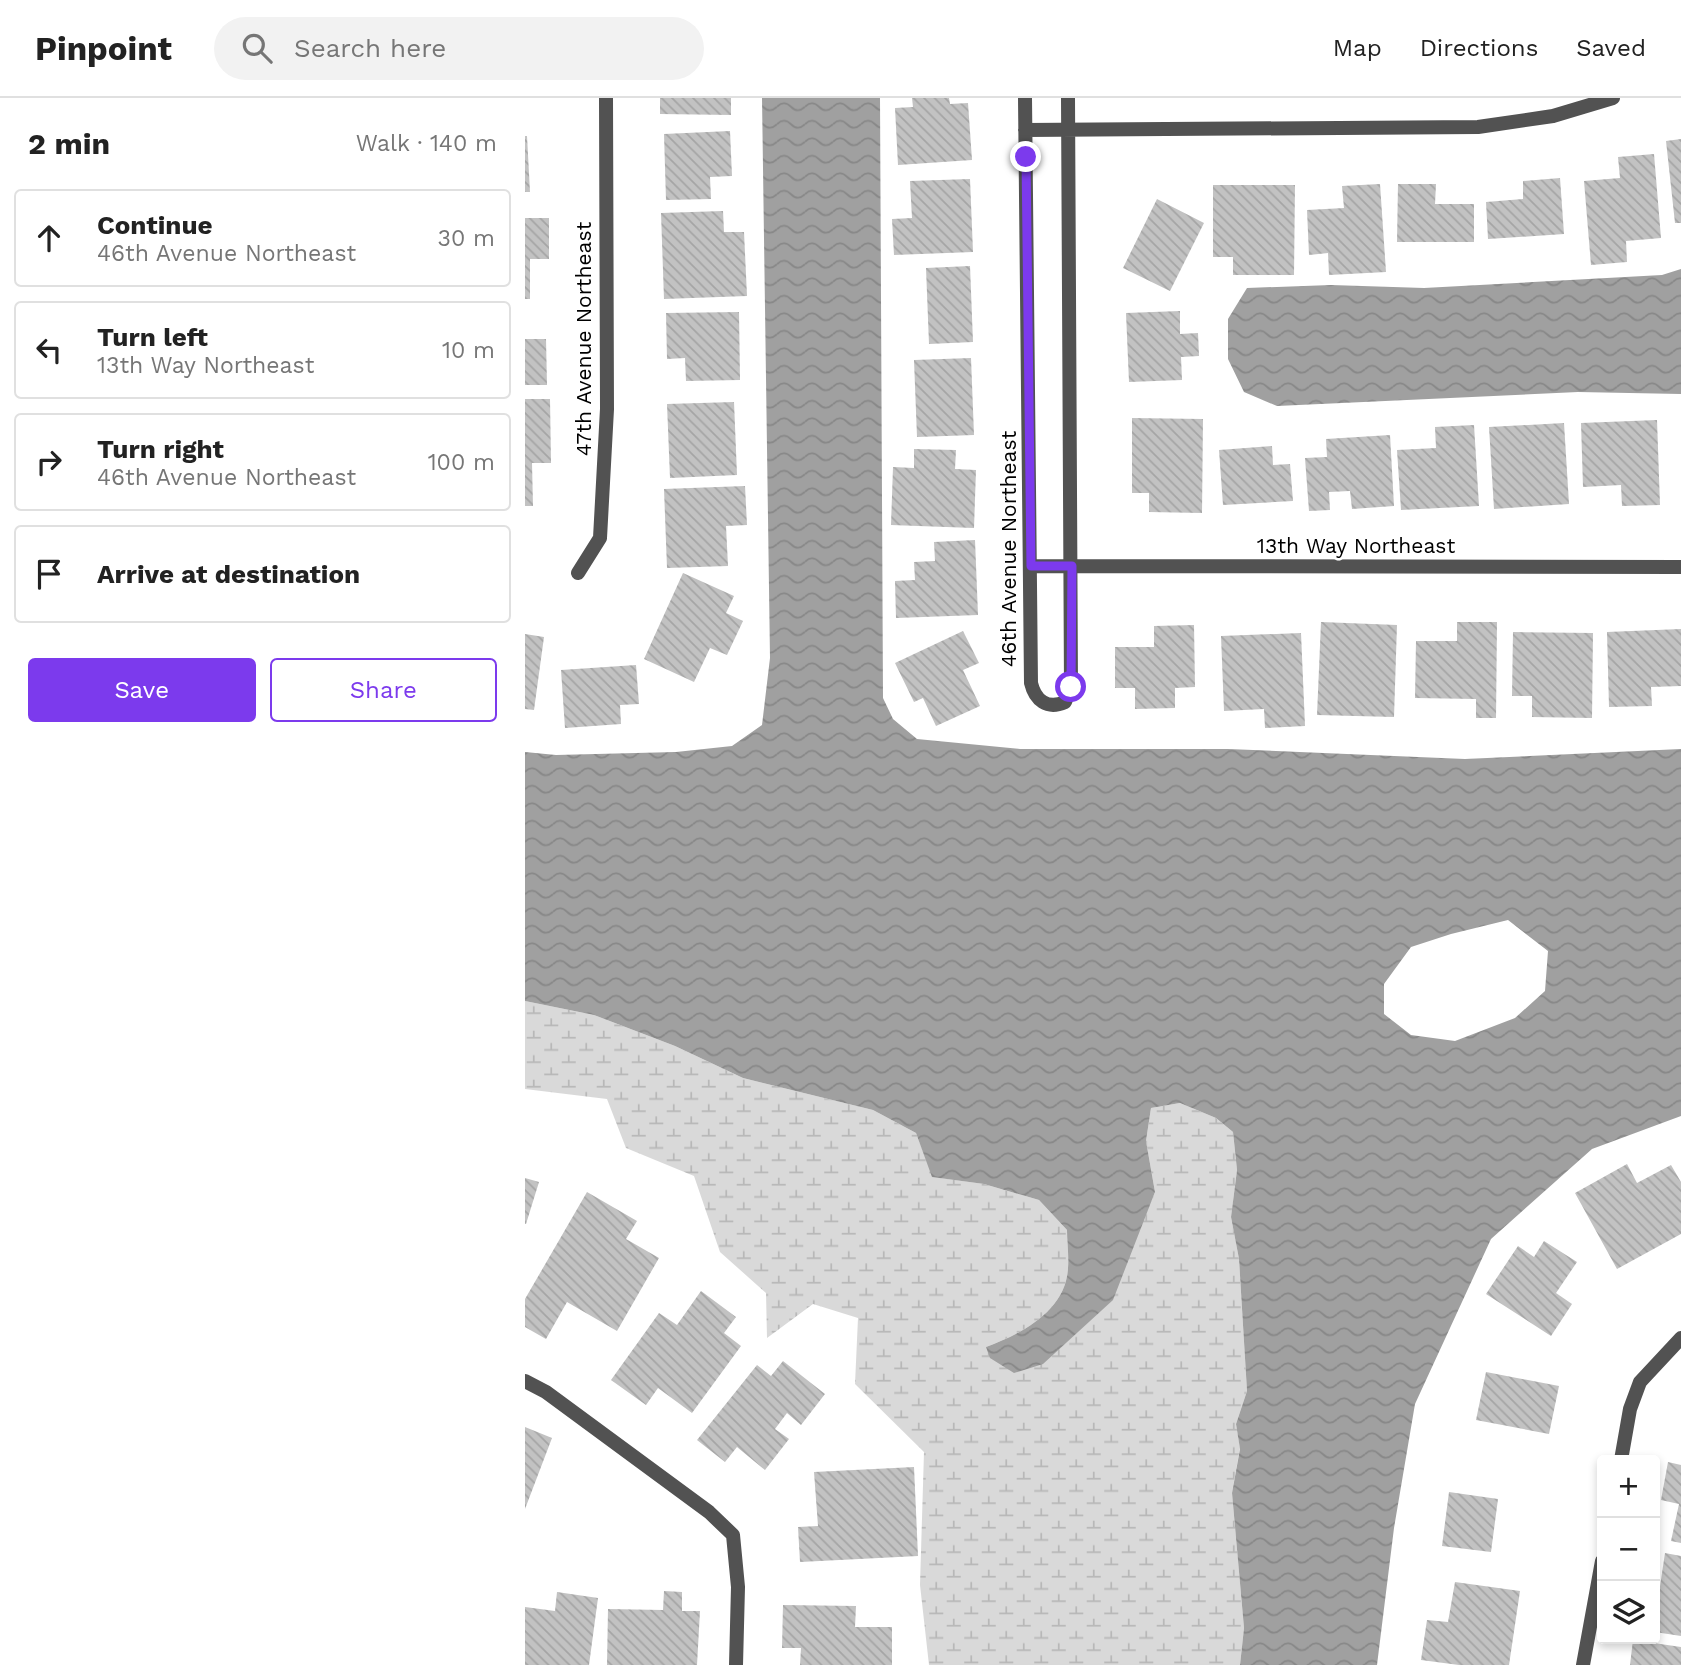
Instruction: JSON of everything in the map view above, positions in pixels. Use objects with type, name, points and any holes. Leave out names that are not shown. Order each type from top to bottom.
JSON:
[{"type":"street","name":"47th Avenue Northeast","points":[[578,573],[600,538],[603,486],[607,409],[605,98]]},
{"type":"street","name":"46th Avenue Northeast","points":[[1025,98],[1031,683],[1033,694],[1040,702],[1048,705],[1065,702],[1071,687],[1068,98]]},
{"type":"street","points":[[1025,130],[1478,127],[1553,116],[1613,98]]},
{"type":"street","name":"13th Way Northeast","points":[[1031,566],[1681,567]]},
{"type":"street","points":[[1622,1455],[1630,1409],[1640,1381],[1681,1338]]},
{"type":"street","points":[[525,1381],[546,1392],[709,1512],[733,1535],[738,1587],[736,1665]]},
{"type":"street","points":[[1583,1665],[1598,1581]]},
{"type":"green space","points":[[525,1001],[594,1015],[675,1046],[743,1078],[873,1110],[916,1133],[933,1177],[984,1184],[1039,1200],[1067,1230],[1068,1268],[1059,1297],[1039,1319],[1027,1328],[986,1347],[1014,1372],[1137,1234],[1155,1192],[1146,1141],[1151,1108],[1180,1103],[1216,1118],[1233,1132],[1237,1170],[1231,1217],[1239,1259],[1247,1391],[1236,1424],[1240,1448],[1232,1493],[1244,1628],[1240,1665],[929,1665],[920,1585],[924,1452],[855,1384],[858,1318],[813,1304],[767,1338],[766,1293],[720,1252],[694,1176],[626,1148],[607,1099],[525,1089]]},
{"type":"water","points":[[762,98],[880,98],[883,698],[893,719],[917,739],[1020,749],[1228,749],[1465,759],[1681,749],[1681,1116],[1592,1149],[1491,1239],[1415,1404],[1394,1528],[1377,1665],[1240,1665],[1244,1628],[1232,1493],[1240,1449],[1236,1424],[1247,1391],[1239,1259],[1231,1217],[1237,1170],[1233,1132],[1216,1118],[1180,1103],[1151,1108],[1146,1141],[1155,1192],[1113,1300],[1043,1364],[1014,1373],[990,1358],[986,1347],[1027,1328],[1039,1319],[1059,1297],[1068,1268],[1067,1230],[1039,1200],[984,1184],[932,1177],[916,1133],[873,1110],[743,1078],[675,1046],[594,1015],[525,1001],[525,752],[556,755],[676,752],[732,746],[762,725],[770,658]],"holes":[[[1508,920],[1548,951],[1545,991],[1515,1018],[1455,1041],[1411,1035],[1384,1014],[1384,984],[1411,947]]]},
{"type":"water","points":[[1681,269],[1681,394],[1578,392],[1277,406],[1244,392],[1228,359],[1228,319],[1247,288],[1331,285],[1424,288],[1662,275]]},
{"type":"building","points":[[660,98],[731,98],[731,115],[660,114]]},
{"type":"building","points":[[912,98],[949,98],[950,104],[968,103],[972,160],[898,165],[895,108],[913,107]]},
{"type":"building","points":[[730,131],[732,176],[710,177],[711,199],[666,200],[664,134]]},
{"type":"building","points":[[527,136],[530,192],[525,192]]},
{"type":"building","points":[[1681,139],[1681,223],[1675,223],[1666,141]]},
{"type":"building","points":[[1654,154],[1661,238],[1626,241],[1627,262],[1591,265],[1584,181],[1620,178],[1618,157]]},
{"type":"building","points":[[1560,178],[1564,234],[1488,239],[1486,202],[1523,199],[1523,181]]},
{"type":"building","points":[[970,179],[973,252],[894,255],[892,219],[912,218],[910,181]]},
{"type":"building","points":[[1380,184],[1386,272],[1329,275],[1328,253],[1309,255],[1307,210],[1344,208],[1342,186]]},
{"type":"building","points":[[1398,184],[1436,184],[1435,204],[1474,204],[1474,242],[1397,242]]},
{"type":"building","points":[[1213,185],[1295,185],[1294,275],[1233,275],[1233,257],[1213,257]]},
{"type":"building","points":[[1157,199],[1204,223],[1170,291],[1123,268]]},
{"type":"building","points":[[723,211],[724,232],[744,232],[747,296],[664,299],[661,213]]},
{"type":"building","points":[[525,218],[549,218],[549,259],[530,259],[530,299],[525,299]]},
{"type":"building","points":[[970,266],[973,342],[929,344],[926,268]]},
{"type":"building","points":[[1180,311],[1180,334],[1198,333],[1199,356],[1181,357],[1182,380],[1129,382],[1126,313]]},
{"type":"building","points":[[739,312],[740,380],[686,381],[685,358],[667,359],[666,313]]},
{"type":"building","points":[[525,339],[546,339],[547,385],[525,385]]},
{"type":"building","points":[[971,358],[974,435],[917,437],[914,360]]},
{"type":"building","points":[[525,399],[550,399],[551,463],[532,463],[533,506],[525,506]]},
{"type":"building","points":[[734,402],[737,475],[670,478],[667,404]]},
{"type":"building","points":[[1132,418],[1203,419],[1202,513],[1149,512],[1149,493],[1132,493]]},
{"type":"building","points":[[1657,420],[1660,505],[1622,506],[1621,485],[1583,487],[1581,423]]},
{"type":"building","points":[[1564,423],[1569,504],[1494,509],[1489,427]]},
{"type":"building","points":[[1474,425],[1479,506],[1401,510],[1397,450],[1436,448],[1435,427]]},
{"type":"building","points":[[1390,435],[1394,506],[1352,509],[1350,491],[1329,492],[1330,510],[1309,511],[1305,458],[1327,457],[1326,439]]},
{"type":"building","points":[[1272,446],[1273,465],[1290,464],[1293,501],[1223,505],[1219,450]]},
{"type":"building","points":[[914,449],[956,450],[955,469],[976,470],[974,528],[891,525],[893,467],[914,468]]},
{"type":"building","points":[[745,486],[747,525],[726,526],[728,566],[667,568],[664,489]]},
{"type":"building","points":[[975,540],[978,615],[896,618],[895,581],[915,580],[914,562],[935,561],[934,542]]},
{"type":"building","points":[[683,573],[734,596],[726,613],[743,621],[727,655],[710,648],[694,682],[644,659]]},
{"type":"building","points":[[1321,622],[1397,625],[1394,717],[1317,715]]},
{"type":"building","points":[[1457,622],[1497,622],[1496,718],[1476,718],[1476,699],[1415,698],[1416,641],[1457,641]]},
{"type":"building","points":[[1194,625],[1195,687],[1175,688],[1175,708],[1135,709],[1135,688],[1115,688],[1115,647],[1154,647],[1154,626]]},
{"type":"building","points":[[1681,629],[1681,686],[1651,687],[1652,706],[1609,707],[1607,632]]},
{"type":"building","points":[[963,631],[979,663],[963,670],[980,706],[936,726],[923,698],[914,702],[895,663]]},
{"type":"building","points":[[1513,632],[1593,633],[1592,718],[1532,717],[1532,696],[1512,696]]},
{"type":"building","points":[[1301,633],[1305,726],[1265,728],[1264,709],[1224,711],[1221,636]]},
{"type":"building","points":[[525,634],[544,637],[534,710],[525,709]]},
{"type":"building","points":[[636,665],[639,704],[620,705],[621,724],[565,728],[561,670]]},
{"type":"building","points":[[1627,1164],[1637,1183],[1671,1165],[1681,1182],[1681,1234],[1617,1269],[1575,1193]]},
{"type":"building","points":[[525,1178],[539,1182],[526,1224],[525,1224]]},
{"type":"building","points":[[587,1192],[637,1221],[626,1239],[659,1258],[617,1331],[567,1302],[546,1339],[525,1327],[525,1299]]},
{"type":"building","points":[[1544,1241],[1577,1262],[1556,1293],[1572,1304],[1551,1336],[1486,1294],[1518,1246],[1534,1257]]},
{"type":"building","points":[[701,1291],[736,1317],[724,1333],[741,1346],[692,1413],[658,1388],[646,1405],[611,1380],[659,1313],[677,1325]]},
{"type":"building","points":[[783,1361],[825,1394],[801,1425],[787,1413],[775,1429],[789,1439],[765,1470],[737,1447],[725,1462],[697,1440],[757,1365],[771,1376]]},
{"type":"building","points":[[1486,1372],[1559,1386],[1549,1434],[1476,1420]]},
{"type":"building","points":[[525,1427],[552,1438],[525,1509]]},
{"type":"building","points":[[1668,1462],[1681,1465],[1681,1543],[1671,1541],[1679,1504],[1661,1500]]},
{"type":"building","points":[[914,1467],[918,1556],[800,1562],[798,1527],[818,1526],[814,1472]]},
{"type":"building","points":[[1449,1492],[1498,1499],[1491,1552],[1442,1546]]},
{"type":"building","points":[[1665,1553],[1681,1556],[1681,1636],[1660,1633],[1660,1586]]},
{"type":"building","points":[[1455,1582],[1520,1591],[1509,1665],[1459,1665],[1421,1660],[1427,1620],[1448,1622]]},
{"type":"building","points":[[664,1591],[682,1592],[682,1611],[700,1611],[697,1665],[607,1665],[608,1609],[663,1610]]},
{"type":"building","points":[[557,1592],[598,1598],[589,1665],[525,1665],[525,1607],[555,1611]]},
{"type":"building","points":[[783,1605],[856,1606],[855,1627],[892,1627],[892,1665],[800,1665],[801,1648],[782,1648]]},
{"type":"building","points":[[1633,1644],[1681,1647],[1681,1665],[1630,1665]]},
{"type":"route","points":[[1026,157],[1031,566],[1072,566],[1071,687]]}]
